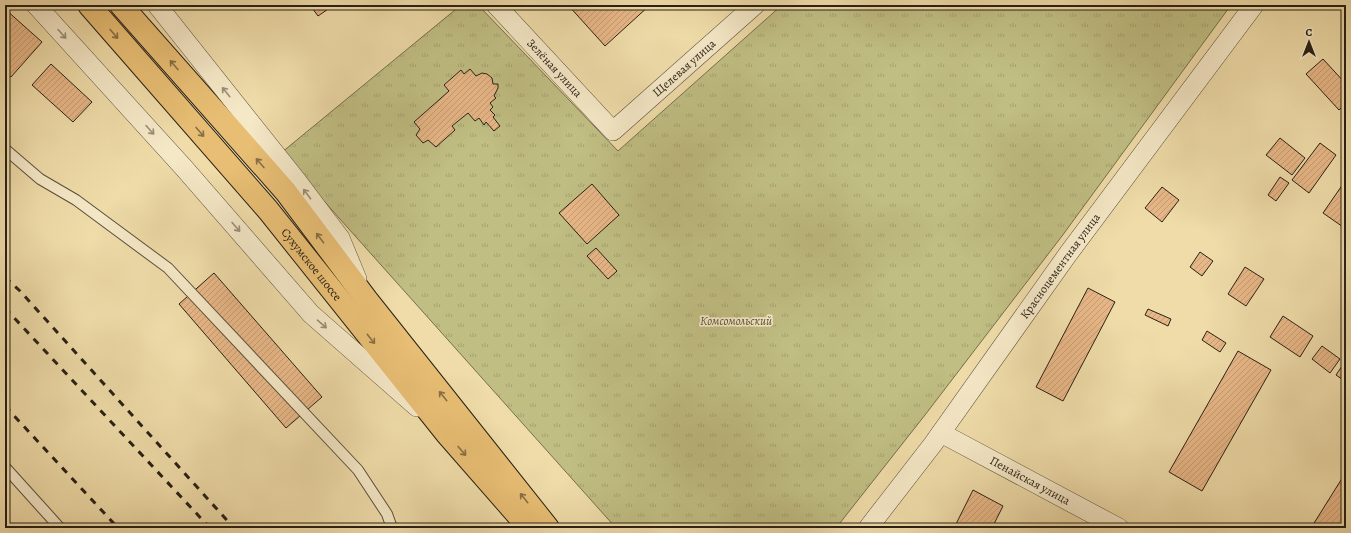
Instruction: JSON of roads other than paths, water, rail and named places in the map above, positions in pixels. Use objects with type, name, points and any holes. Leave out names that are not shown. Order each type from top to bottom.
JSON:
[{"type":"highway","name":"Сухумское шоссе","points":[[89,5],[268,210],[446,433],[529,528]]},
{"type":"highway","name":"Сухумское шоссе","points":[[121,5],[286,192],[367,300],[548,528]]},
{"type":"street","points":[[36,5],[184,168],[311,314],[446,433]]},
{"type":"street","points":[[157,5],[297,181],[340,238],[367,300]]},
{"type":"street","name":"Зелёная улица","points":[[496,5],[613,131]]},
{"type":"street","name":"Щелевая улица","points":[[613,131],[755,5]]},
{"type":"street","name":"Красноцементная улица","points":[[868,528],[941,433],[1068,254],[1254,5]]},
{"type":"street","name":"Пенайская улица","points":[[941,433],[1118,528]]},
{"type":"lane","points":[[5,150],[40,179],[76,200],[168,268],[358,470],[387,514],[392,528]]},
{"type":"lane","points":[[5,467],[60,528]]},
{"type":"railway","points":[[5,277],[20,291],[234,528]]},
{"type":"railway","points":[[5,308],[210,528]]},
{"type":"railway","points":[[5,406],[118,528]]},
{"type":"park label","name":"Комсомольский","points":[[736,321]]}]
